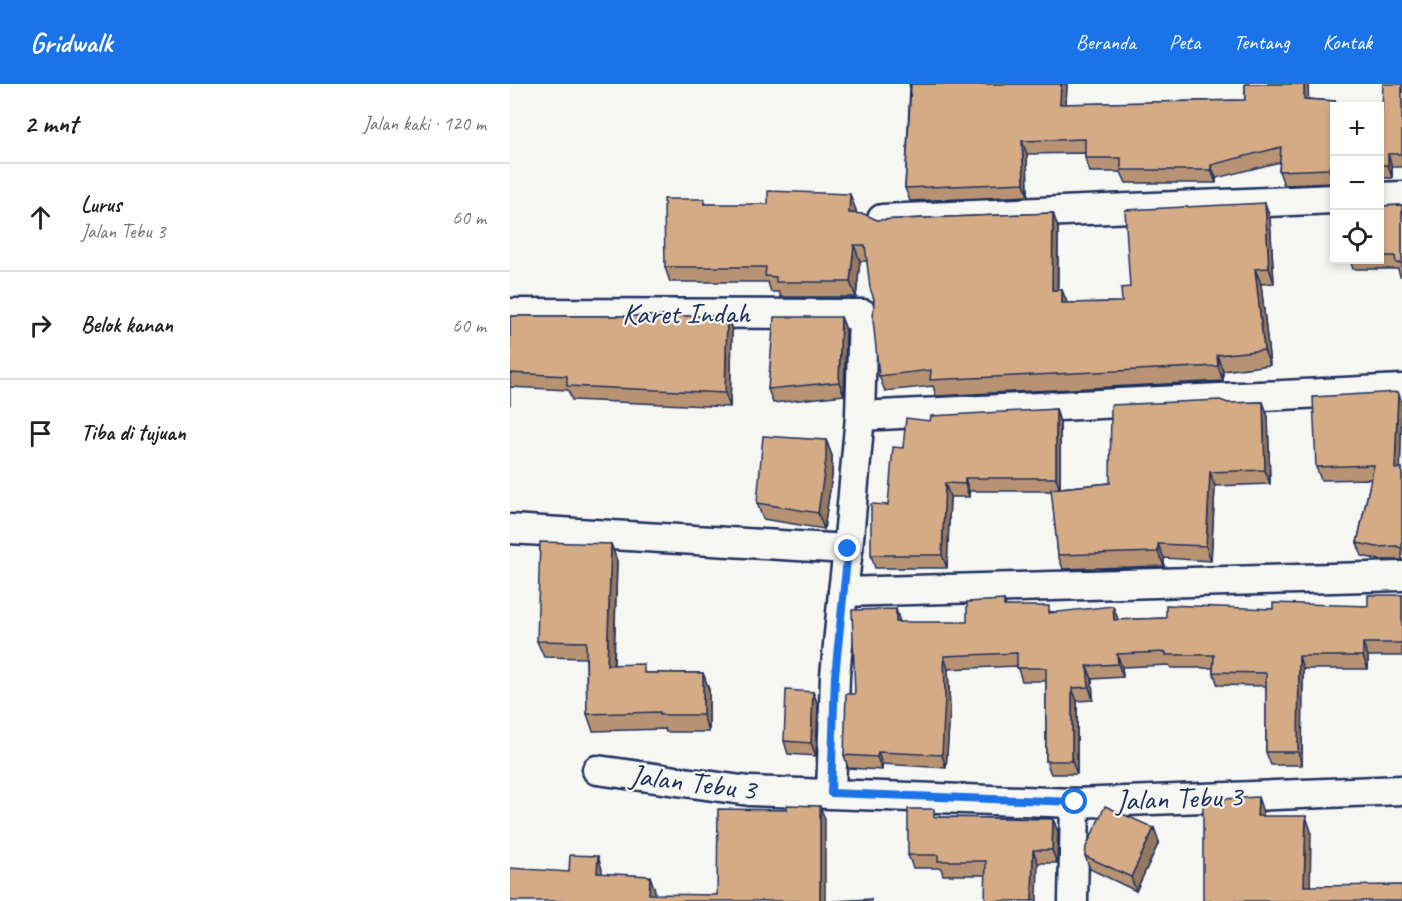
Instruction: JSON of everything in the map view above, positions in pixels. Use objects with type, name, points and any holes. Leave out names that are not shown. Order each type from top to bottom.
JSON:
[{"type":"street","points":[[1384,197],[1402,196]]},
{"type":"street","points":[[882,219],[1330,199]]},
{"type":"street","name":"Karet Indah","points":[[510,313],[862,314],[860,416]]},
{"type":"street","points":[[831,793],[835,676],[860,416],[1402,389]]},
{"type":"street","points":[[510,529],[848,549]]},
{"type":"street","points":[[843,592],[1402,576]]},
{"type":"street","name":"Jalan Tebu 3","points":[[597,770],[750,791],[1075,802],[1402,790]]},
{"type":"street","points":[[1073,901],[1075,802]]},
{"type":"building","points":[[911,84],[1061,84],[1060,104],[1245,100],[1245,84],[1304,84],[1304,99],[1335,101],[1330,102],[1329,169],[1279,171],[1281,147],[1211,165],[1211,170],[1121,170],[1121,158],[1085,158],[1085,139],[1022,141],[1024,183],[905,188]]},
{"type":"building","points":[[1383,84],[1402,84],[1402,154],[1388,154],[1388,165],[1384,165]]},
{"type":"building","points":[[768,191],[850,194],[849,213],[864,214],[877,220],[1053,213],[1052,290],[1062,290],[1062,303],[1122,302],[1121,288],[1130,287],[1125,210],[1265,203],[1269,268],[1255,269],[1264,350],[1217,355],[1218,366],[930,380],[931,370],[879,376],[873,320],[874,299],[870,288],[865,245],[854,245],[850,282],[776,282],[776,277],[765,276],[766,267],[665,267],[664,199],[704,199],[704,204],[768,204]]},
{"type":"building","points":[[1402,205],[1402,263],[1396,263],[1395,256],[1384,256],[1384,206]]},
{"type":"building","points":[[510,316],[727,316],[725,393],[567,386],[567,376],[510,373]]},
{"type":"building","points":[[774,317],[841,317],[839,382],[768,389]]},
{"type":"building","points":[[1398,392],[1395,469],[1402,468],[1402,549],[1397,546],[1377,547],[1357,543],[1374,465],[1316,467],[1313,397]]},
{"type":"building","points":[[1220,400],[1228,403],[1263,402],[1265,470],[1210,472],[1206,546],[1158,544],[1158,552],[1058,555],[1051,489],[1110,483],[1111,405]]},
{"type":"building","points":[[1056,409],[1056,478],[965,478],[965,484],[945,483],[942,555],[871,555],[871,504],[888,505],[893,447],[903,448],[906,418],[930,421],[931,416]]},
{"type":"building","points":[[763,436],[826,440],[826,459],[818,513],[757,503]]},
{"type":"building","points":[[540,542],[611,544],[607,665],[644,664],[644,673],[703,673],[703,715],[660,715],[660,712],[587,714],[586,642],[537,641]]},
{"type":"building","points":[[1368,595],[1402,595],[1402,643],[1363,643],[1363,656],[1299,656],[1298,752],[1266,752],[1266,673],[1213,672],[1214,655],[1166,655],[1166,652],[1117,654],[1118,664],[1087,666],[1089,687],[1072,688],[1072,761],[1046,761],[1046,668],[1017,668],[1017,653],[944,656],[945,698],[942,755],[878,752],[877,757],[844,755],[846,694],[855,694],[852,610],[896,609],[896,622],[967,622],[967,602],[1004,600],[1004,606],[1049,606],[1049,613],[1113,606],[1114,620],[1166,618],[1166,605],[1273,609],[1273,603],[1368,606]]},
{"type":"building","points":[[786,690],[813,692],[811,743],[784,741]]},
{"type":"building","points":[[1258,797],[1257,816],[1306,816],[1304,886],[1402,885],[1402,901],[1203,901],[1203,800]]},
{"type":"building","points":[[787,805],[820,806],[820,901],[510,901],[510,868],[569,872],[570,855],[598,856],[597,873],[650,876],[649,894],[717,895],[718,809],[787,810]]},
{"type":"building","points":[[1105,806],[1154,828],[1131,877],[1085,856],[1086,847]]},
{"type":"building","points":[[908,809],[934,809],[934,817],[1053,819],[1052,850],[1033,850],[1032,901],[985,901],[986,861],[938,861],[938,855],[908,855]]},
{"type":"building","points":[[871,899],[871,901],[832,901]]},
{"type":"route","points":[[848,549],[835,676],[831,793],[1075,802]]}]
